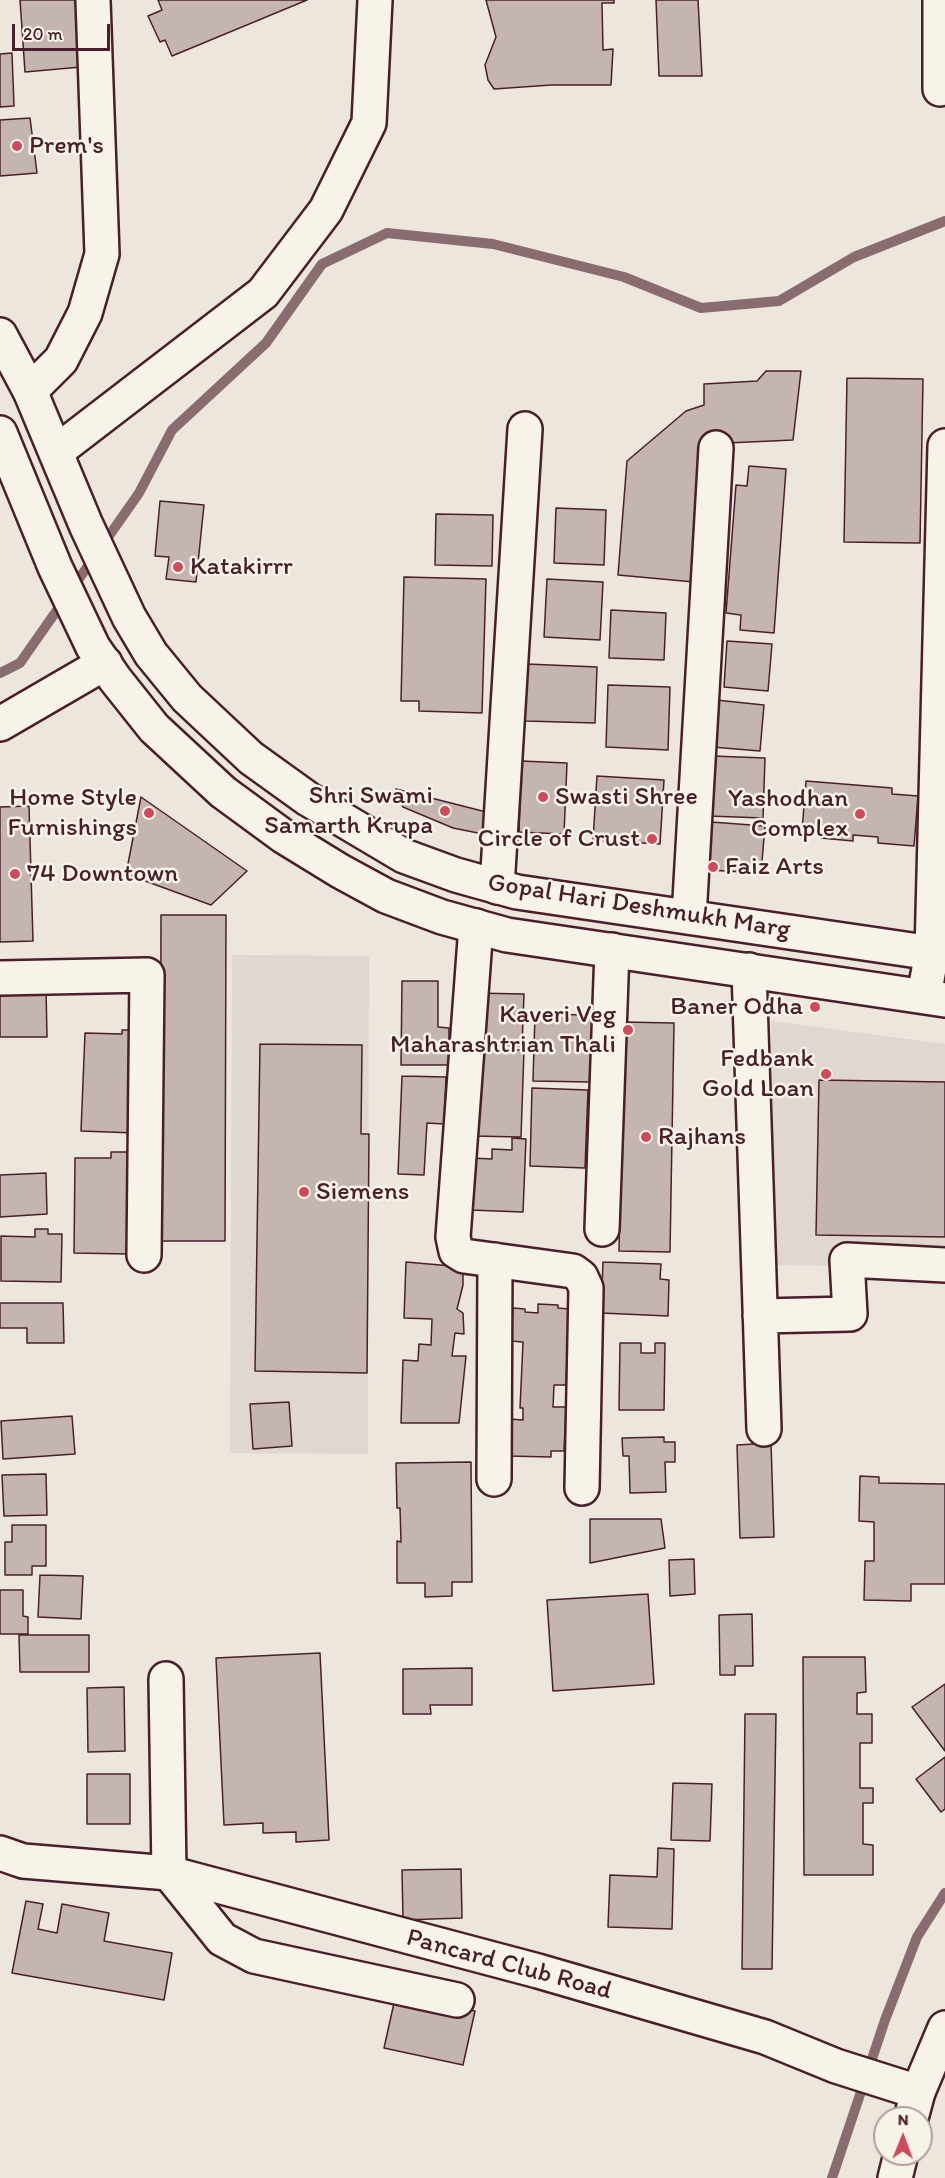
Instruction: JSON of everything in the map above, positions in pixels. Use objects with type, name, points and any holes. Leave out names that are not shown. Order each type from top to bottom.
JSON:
[{"type":"street","points":[[30,391],[61,360],[85,313],[102,254],[93,0]]},
{"type":"street","points":[[56,452],[263,293],[326,210],[369,123],[375,0]]},
{"type":"street","points":[[940,0],[940,89]]},
{"type":"street","name":"Gopal Hari Deshmukh Marg","points":[[0,335],[30,391],[86,525],[129,618],[152,654],[187,698],[251,758],[308,799],[404,856],[497,887],[938,954]]},
{"type":"street","points":[[497,887],[525,429]]},
{"type":"street","name":"Gopal Hari Deshmukh Marg","points":[[0,433],[55,567],[99,655],[154,728],[223,792],[283,836],[386,896],[507,935],[935,998]]},
{"type":"street","points":[[935,998],[938,954],[945,446]]},
{"type":"street","points":[[688,917],[716,448]]},
{"type":"street","points":[[0,724],[99,655]]},
{"type":"street","points":[[476,926],[453,1237],[456,1251],[464,1257],[573,1271],[581,1277],[586,1288],[582,1488]]},
{"type":"street","points":[[602,1228],[612,950]]},
{"type":"street","points":[[749,970],[764,1429]]},
{"type":"street","points":[[0,978],[147,975],[144,1255]]},
{"type":"street","points":[[494,1479],[495,1260]]},
{"type":"street","points":[[760,1316],[850,1314],[847,1260],[945,1265]]},
{"type":"street","points":[[166,1679],[169,1873],[222,1939],[254,1956],[457,2000]]},
{"type":"street","name":"Pancard Club Road","points":[[8,1862],[169,1873],[538,1971],[765,2037],[911,2099],[945,2028]]},
{"type":"shaded area","points":[[232,955],[369,956],[368,1454],[230,1453]]},
{"type":"shaded area","points":[[771,1021],[945,1044],[945,1268],[775,1265]]},
{"type":"building","points":[[20,0],[76,0],[81,67],[25,72]]},
{"type":"building","points":[[158,0],[307,0],[172,56],[165,40],[160,42],[148,16],[162,10]]},
{"type":"building","points":[[486,0],[614,0],[614,3],[602,3],[603,50],[613,49],[611,85],[551,85],[494,89],[488,80],[485,65],[496,37]]},
{"type":"building","points":[[656,0],[698,0],[702,76],[659,76]]},
{"type":"building","points":[[12,53],[14,106],[0,107],[0,54]]},
{"type":"building","name":"Prem's","points":[[30,118],[37,173],[0,176],[0,120]]},
{"type":"building","points":[[766,371],[801,371],[793,440],[705,444],[694,582],[618,575],[627,461],[686,411],[704,405],[704,384],[757,381]]},
{"type":"building","points":[[847,378],[923,379],[920,543],[844,542]]},
{"type":"building","points":[[749,466],[786,469],[774,633],[740,630],[741,615],[726,613],[736,485],[747,486]]},
{"type":"building","points":[[160,501],[204,505],[196,582],[166,579],[169,557],[155,556]]},
{"type":"building","points":[[556,508],[606,510],[604,565],[554,563]]},
{"type":"building","points":[[436,514],[493,515],[492,566],[435,565]]},
{"type":"building","points":[[404,577],[486,579],[482,713],[419,711],[419,701],[401,701]]},
{"type":"building","points":[[547,579],[603,582],[600,640],[544,637]]},
{"type":"building","points":[[611,610],[666,613],[664,660],[609,658]]},
{"type":"building","points":[[727,641],[772,644],[768,691],[724,687]]},
{"type":"building","points":[[527,664],[597,667],[595,723],[525,721]]},
{"type":"building","points":[[608,685],[670,687],[668,750],[606,747]]},
{"type":"building","points":[[716,700],[764,705],[760,751],[712,747]]},
{"type":"building","points":[[712,756],[765,758],[763,818],[709,816]]},
{"type":"building","name":"Swasti Shree","points":[[521,761],[567,763],[564,834],[519,832]]},
{"type":"building","points":[[597,776],[664,780],[660,844],[593,840]]},
{"type":"building","name":"Yashodhan Complex","points":[[806,781],[892,788],[892,794],[918,796],[914,846],[878,843],[878,837],[853,835],[853,841],[821,838],[822,833],[802,831]]},
{"type":"building","name":"Shri Swami Samarth Krupa","points":[[396,789],[494,814],[493,836],[453,828],[403,807]]},
{"type":"building","points":[[141,797],[247,871],[211,905],[126,874]]},
{"type":"building","name":"74 Downtown","points":[[29,806],[33,941],[0,942],[0,807]]},
{"type":"building","points":[[711,822],[765,826],[761,873],[708,870]]},
{"type":"building","points":[[161,915],[226,915],[225,1241],[160,1241]]},
{"type":"building","points":[[402,981],[438,981],[438,1027],[449,1028],[449,1065],[401,1065]]},
{"type":"building","points":[[46,989],[47,1037],[0,1037],[0,990]]},
{"type":"building","points":[[474,993],[524,994],[522,1046],[473,1044]]},
{"type":"building","points":[[535,1014],[592,1015],[590,1082],[533,1081]]},
{"type":"building","name":"Rajhans","points":[[623,1022],[674,1023],[670,1252],[619,1251]]},
{"type":"building","points":[[122,1030],[139,1030],[135,1133],[81,1131],[85,1033],[122,1034]]},
{"type":"building","points":[[260,1044],[362,1045],[361,1134],[369,1134],[367,1373],[255,1371]]},
{"type":"building","points":[[475,1049],[524,1050],[521,1137],[473,1136]]},
{"type":"building","points":[[402,1076],[446,1077],[444,1124],[427,1123],[424,1175],[398,1174]]},
{"type":"building","points":[[819,1080],[945,1082],[945,1237],[816,1235]]},
{"type":"building","points":[[532,1088],[588,1090],[585,1168],[530,1166]]},
{"type":"building","points":[[512,1138],[526,1139],[523,1212],[470,1210],[471,1158],[492,1159],[492,1149],[512,1150]]},
{"type":"building","points":[[111,1152],[130,1152],[129,1254],[74,1253],[75,1158],[111,1158]]},
{"type":"building","points":[[46,1173],[47,1214],[0,1217],[0,1175]]},
{"type":"building","points":[[35,1229],[48,1229],[48,1234],[62,1234],[61,1282],[1,1281],[1,1236],[35,1237]]},
{"type":"building","points":[[406,1262],[463,1267],[463,1285],[457,1309],[463,1313],[464,1334],[455,1333],[452,1356],[466,1356],[459,1423],[401,1423],[403,1360],[418,1361],[419,1344],[431,1345],[432,1319],[404,1318]]},
{"type":"building","points":[[603,1262],[661,1264],[660,1279],[669,1280],[668,1316],[601,1313]]},
{"type":"building","points":[[0,1303],[63,1303],[64,1343],[27,1343],[27,1328],[0,1328]]},
{"type":"building","points":[[538,1304],[558,1305],[558,1308],[569,1309],[566,1385],[554,1385],[553,1407],[566,1407],[564,1451],[551,1451],[551,1457],[508,1456],[509,1419],[523,1420],[523,1408],[520,1408],[523,1342],[511,1341],[513,1308],[538,1313]]},
{"type":"building","points":[[620,1343],[641,1343],[641,1353],[655,1353],[655,1343],[665,1343],[664,1410],[619,1410]]},
{"type":"building","points":[[289,1402],[292,1446],[253,1449],[250,1404]]},
{"type":"building","points":[[72,1416],[75,1454],[3,1459],[1,1421]]},
{"type":"building","points":[[664,1437],[664,1442],[675,1442],[675,1462],[665,1462],[666,1492],[630,1493],[629,1456],[623,1456],[622,1438]]},
{"type":"building","points":[[771,1443],[774,1537],[740,1538],[737,1445]]},
{"type":"building","points":[[471,1462],[472,1582],[452,1582],[452,1596],[425,1597],[425,1583],[397,1583],[397,1541],[401,1542],[400,1508],[397,1508],[396,1463]]},
{"type":"building","points":[[46,1474],[47,1515],[4,1516],[2,1475]]},
{"type":"building","points":[[860,1476],[879,1477],[879,1483],[945,1484],[945,1584],[911,1584],[911,1601],[864,1600],[865,1561],[874,1561],[874,1522],[859,1521]]},
{"type":"building","points":[[590,1519],[661,1519],[665,1548],[590,1563]]},
{"type":"building","points":[[12,1525],[46,1525],[46,1566],[32,1566],[32,1575],[5,1575],[5,1542],[12,1542]]},
{"type":"building","points":[[694,1559],[695,1594],[670,1596],[669,1560]]},
{"type":"building","points":[[40,1575],[83,1576],[81,1619],[38,1617]]},
{"type":"building","points":[[0,1590],[23,1590],[23,1616],[28,1617],[28,1634],[0,1634]]},
{"type":"building","points":[[648,1594],[654,1684],[553,1691],[547,1600]]},
{"type":"building","points":[[752,1614],[753,1666],[735,1666],[735,1675],[720,1675],[719,1615]]},
{"type":"building","points":[[19,1635],[89,1635],[89,1672],[20,1672]]},
{"type":"building","points":[[320,1653],[329,1840],[296,1842],[296,1832],[263,1833],[263,1823],[224,1825],[216,1658]]},
{"type":"building","points":[[803,1657],[865,1657],[866,1692],[857,1693],[857,1714],[872,1714],[872,1743],[860,1743],[860,1788],[873,1788],[873,1803],[863,1803],[863,1844],[873,1845],[873,1875],[804,1875]]},
{"type":"building","points":[[472,1668],[472,1705],[430,1705],[431,1714],[403,1714],[403,1669]]},
{"type":"building","points":[[945,1684],[945,1751],[912,1707]]},
{"type":"building","points":[[124,1687],[125,1751],[88,1752],[87,1688]]},
{"type":"building","points":[[745,1714],[776,1714],[772,1969],[742,1969]]},
{"type":"building","points":[[945,1757],[945,1809],[941,1812],[916,1779]]},
{"type":"building","points":[[87,1774],[130,1774],[130,1824],[87,1824]]},
{"type":"building","points":[[673,1783],[712,1784],[710,1841],[671,1840]]},
{"type":"building","points":[[658,1848],[674,1849],[672,1929],[608,1927],[610,1875],[657,1877]]},
{"type":"building","points":[[461,1869],[462,1918],[403,1920],[402,1870]]},
{"type":"building","points":[[26,1901],[43,1904],[38,1929],[57,1933],[62,1904],[109,1913],[104,1941],[172,1953],[164,2000],[12,1973]]},
{"type":"building","points":[[396,1994],[475,2011],[463,2065],[384,2048]]},
{"type":"waterway","points":[[0,673],[20,663],[139,493],[172,430],[266,343],[322,264],[387,233],[493,244],[624,277],[701,308],[779,301],[854,257],[945,221]]},
{"type":"waterway","points":[[832,2178],[885,2020],[917,1937],[945,1893]]},
{"type":"place","name":"Prem's","points":[[17,146]]},
{"type":"place","name":"Katakirrr","points":[[178,567]]},
{"type":"place","name":"Swasti Shree","points":[[543,797]]},
{"type":"place","name":"Shri Swami Samarth Krupa","points":[[445,811]]},
{"type":"place","name":"Home Style Furnishings","points":[[149,813]]},
{"type":"place","name":"Yashodhan Complex","points":[[860,814]]},
{"type":"place","name":"Circle of Crust","points":[[652,839]]},
{"type":"place","name":"Faiz Arts","points":[[713,867]]},
{"type":"place","name":"74 Downtown","points":[[15,874]]},
{"type":"place","name":"Baner Odha","points":[[815,1007]]},
{"type":"place","name":"Kaveri Veg Maharashtrian Thali","points":[[628,1030]]},
{"type":"place","name":"Fedbank Gold Loan","points":[[826,1074]]},
{"type":"place","name":"Rajhans","points":[[646,1137]]},
{"type":"place","name":"Siemens","points":[[304,1192]]}]
